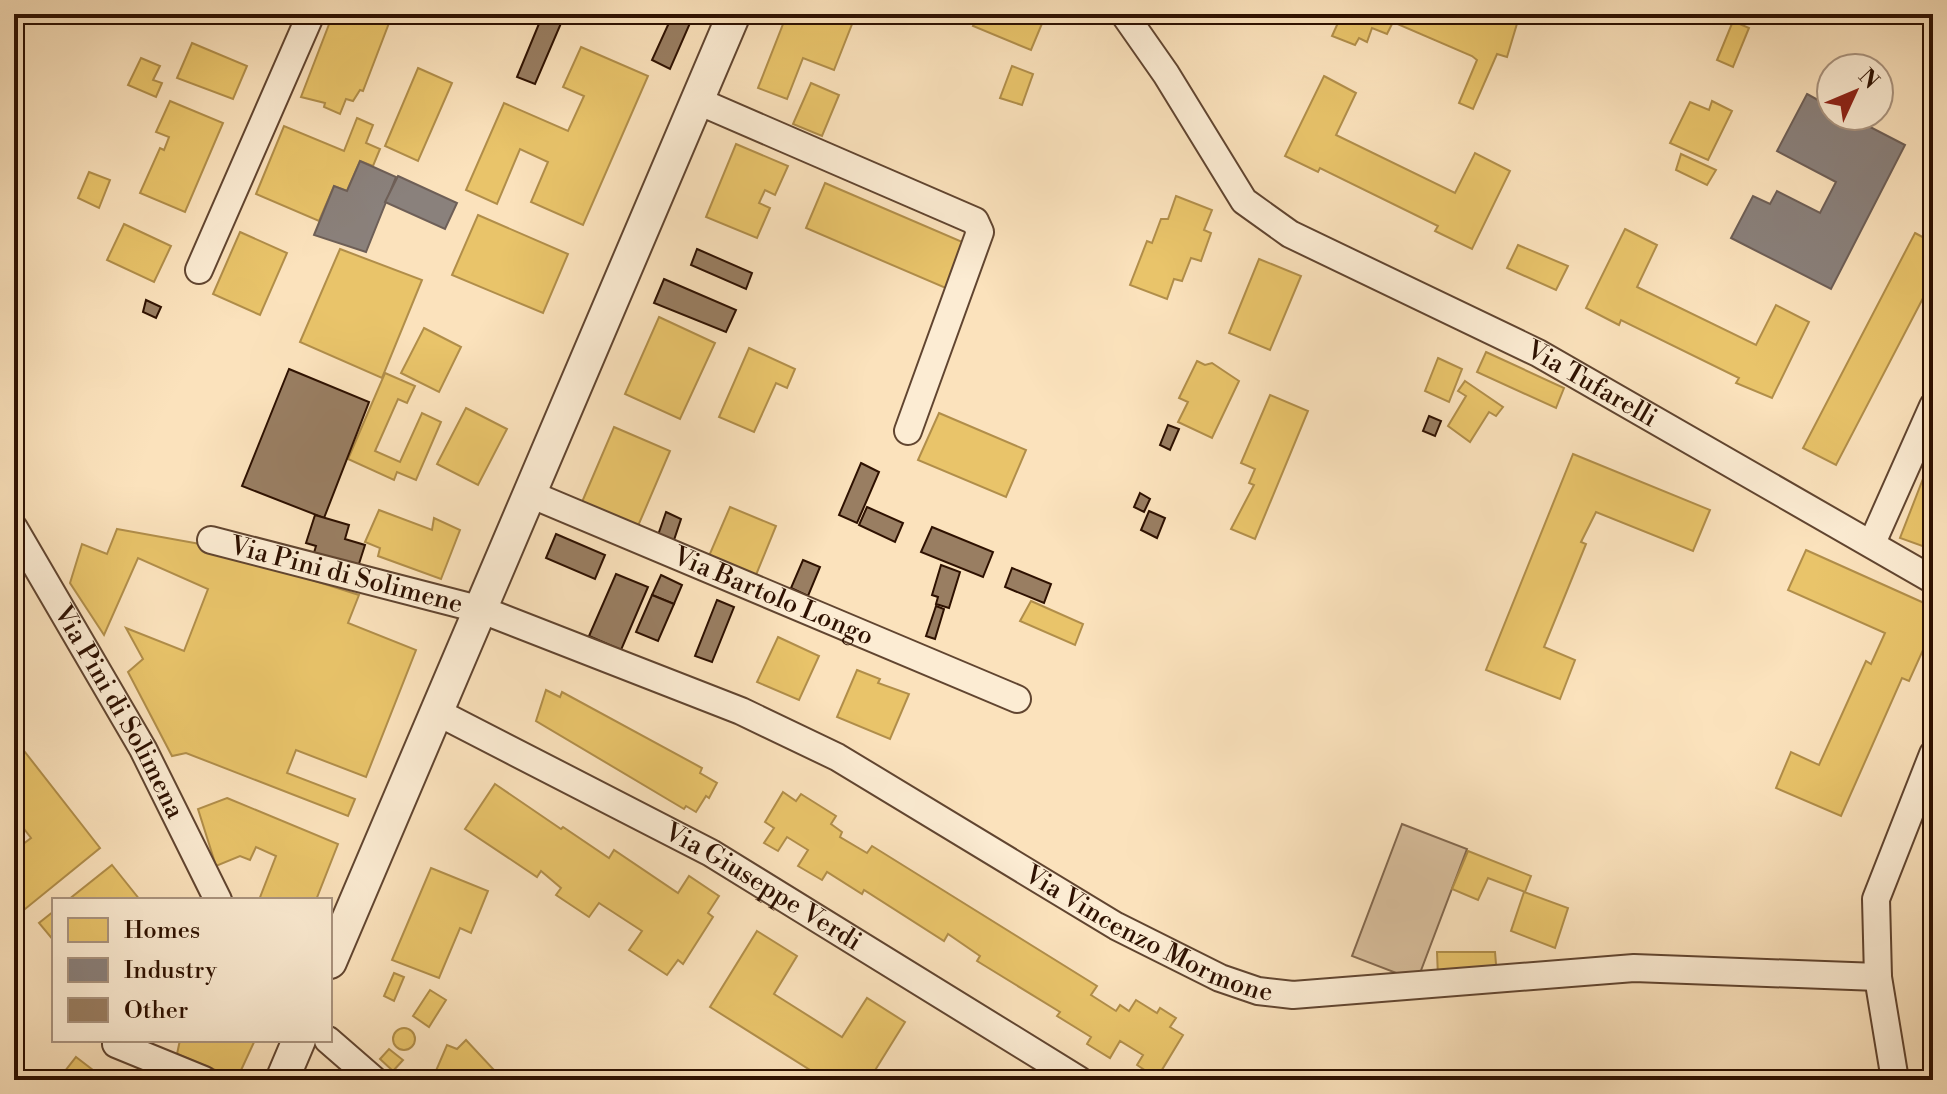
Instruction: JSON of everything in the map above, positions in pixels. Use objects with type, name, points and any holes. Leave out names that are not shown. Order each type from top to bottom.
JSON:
[{"type":"street","points":[[199,270],[311,14]]},
{"type":"street","points":[[332,957],[734,14]]},
{"type":"street","name":"Via Tufarelli","points":[[1124,14],[1166,74],[1244,201],[1290,234],[1538,353],[1740,472],[1872,543],[1933,580]]},
{"type":"street","points":[[698,101],[975,221],[980,232],[908,431]]},
{"type":"street","points":[[1872,543],[1933,406]]},
{"type":"street","name":"Via Bartolo Longo","points":[[530,494],[1017,699]]},
{"type":"street","name":"Via Pini di Solimena","points":[[14,528],[143,749],[217,898]]},
{"type":"street","name":"Via Pini di Solimene","points":[[211,540],[482,610]]},
{"type":"street","name":"Via Vincenzo Mormone","points":[[482,610],[670,681],[837,757],[1089,911],[1220,978],[1258,991],[1293,995],[1634,968],[1878,977]]},
{"type":"street","name":"Via Giuseppe Verdi","points":[[437,712],[711,853],[1079,1080]]},
{"type":"street","points":[[1895,1080],[1878,977],[1876,899],[1933,754]]},
{"type":"street","points":[[282,1080],[298,1042]]},
{"type":"street","points":[[330,1042],[374,1080]]},
{"type":"street","points":[[116,1044],[204,1080]]},
{"type":"shaded area","points":[[1402,824],[1467,849],[1417,981],[1352,956]]},
{"type":"building: Homes","points":[[333,14],[367,14],[389,23],[363,91],[360,90],[353,101],[346,99],[340,114],[324,107],[325,103],[301,97]]},
{"type":"building: Homes","points":[[787,14],[856,14],[834,70],[803,58],[787,99],[758,88]]},
{"type":"building: Homes","points":[[978,14],[1046,14],[1031,50],[973,26]]},
{"type":"building: Homes","points":[[1342,14],[1512,14],[1519,17],[1507,57],[1497,54],[1473,109],[1459,103],[1477,60],[1472,56],[1393,22],[1387,34],[1372,28],[1367,42],[1359,38],[1355,45],[1332,36]]},
{"type":"building: Homes","points":[[1733,21],[1749,28],[1733,67],[1717,60]]},
{"type":"building: Homes","points":[[192,43],[247,66],[233,99],[177,78]]},
{"type":"building: Homes","points":[[581,47],[648,76],[583,225],[531,202],[548,162],[520,149],[497,204],[466,190],[504,103],[568,131],[584,96],[563,87]]},
{"type":"building: Homes","points":[[141,58],[160,66],[153,80],[162,83],[156,97],[128,85]]},
{"type":"building: Homes","points":[[1012,66],[1033,74],[1022,105],[1000,98]]},
{"type":"building: Homes","points":[[418,68],[452,83],[418,161],[385,146]]},
{"type":"building: Homes","points":[[1324,76],[1356,93],[1336,135],[1455,193],[1475,153],[1510,171],[1472,249],[1435,231],[1438,226],[1320,168],[1318,172],[1285,156]]},
{"type":"building: Homes","points":[[811,83],[839,95],[822,136],[793,124]]},
{"type":"building: Homes","points":[[170,101],[223,123],[185,212],[140,193],[160,148],[164,150],[169,137],[156,132]]},
{"type":"building: Homes","points":[[1712,101],[1732,111],[1708,160],[1670,143],[1690,102],[1709,110]]},
{"type":"building: Homes","points":[[357,118],[373,125],[366,143],[380,149],[373,166],[360,161],[347,191],[334,186],[319,221],[256,194],[284,126],[344,151]]},
{"type":"building: Homes","points":[[736,144],[788,166],[775,195],[765,190],[759,203],[770,208],[757,238],[706,217]]},
{"type":"building: Homes","points":[[1681,154],[1716,170],[1707,185],[1676,170]]},
{"type":"building: Homes","points":[[89,172],[110,180],[99,208],[78,198]]},
{"type":"building: Homes","points":[[825,183],[967,244],[948,289],[806,228]]},
{"type":"building: Homes","points":[[1176,196],[1212,210],[1204,230],[1211,233],[1201,261],[1191,258],[1182,281],[1174,279],[1167,299],[1130,285],[1147,241],[1152,243],[1161,219],[1168,219]]},
{"type":"building: Homes","points":[[478,215],[568,254],[543,313],[452,275]]},
{"type":"building: Homes","points":[[124,224],[171,246],[154,282],[107,260]]},
{"type":"building: Homes","points":[[1625,229],[1657,245],[1637,287],[1756,345],[1776,305],[1809,322],[1772,398],[1736,383],[1739,378],[1621,320],[1619,325],[1586,308]]},
{"type":"building: Homes","points":[[240,232],[287,253],[260,315],[213,294]]},
{"type":"building: Homes","points":[[1915,233],[1930,241],[1933,234],[1933,279],[1836,465],[1803,448]]},
{"type":"building: Homes","points":[[1518,245],[1568,266],[1556,290],[1507,268]]},
{"type":"building: Homes","points":[[340,249],[422,280],[382,378],[300,342]]},
{"type":"building: Homes","points":[[1259,259],[1301,276],[1270,350],[1229,333]]},
{"type":"building: Homes","points":[[659,317],[715,343],[680,419],[625,394]]},
{"type":"building: Homes","points":[[424,328],[461,347],[439,392],[401,373]]},
{"type":"building: Homes","points":[[749,348],[795,369],[787,388],[776,383],[754,432],[719,417]]},
{"type":"building: Homes","points":[[1486,352],[1564,388],[1556,408],[1477,372]]},
{"type":"building: Homes","points":[[1438,358],[1462,369],[1449,402],[1425,391]]},
{"type":"building: Homes","points":[[1197,361],[1205,365],[1212,363],[1239,381],[1212,438],[1178,422],[1188,402],[1179,398]]},
{"type":"building: Homes","points":[[385,373],[415,386],[407,403],[398,399],[375,451],[400,462],[422,413],[441,422],[416,480],[397,472],[394,480],[348,459]]},
{"type":"building: Homes","points":[[1465,381],[1503,407],[1496,416],[1489,412],[1470,442],[1448,426],[1466,396],[1458,391]]},
{"type":"building: Homes","points":[[1270,395],[1308,411],[1255,539],[1231,529],[1254,485],[1249,483],[1255,469],[1241,463]]},
{"type":"building: Homes","points":[[466,408],[507,429],[478,485],[437,464]]},
{"type":"building: Homes","points":[[939,413],[1026,450],[1006,497],[918,460]]},
{"type":"building: Homes","points":[[614,427],[670,451],[638,526],[582,502]]},
{"type":"building: Homes","points":[[1933,453],[1933,535],[1928,548],[1900,538]]},
{"type":"building: Homes","points":[[1573,454],[1710,510],[1693,551],[1596,512],[1581,542],[1586,544],[1544,647],[1575,660],[1560,699],[1486,670]]},
{"type":"building: Homes","points":[[730,507],[776,526],[756,575],[709,556]]},
{"type":"building: Homes","points":[[379,510],[432,530],[434,518],[460,530],[441,579],[378,556],[380,548],[365,542]]},
{"type":"building: Homes","points":[[117,529],[239,551],[237,556],[359,595],[348,623],[416,650],[366,777],[296,750],[287,773],[355,799],[348,816],[186,753],[172,756],[128,672],[143,659],[126,628],[184,651],[208,589],[138,558],[104,635],[70,583],[82,544],[107,554]]},
{"type":"building: Homes","points":[[1806,550],[1933,607],[1933,628],[1909,681],[1902,678],[1841,816],[1776,788],[1791,752],[1819,765],[1866,661],[1871,664],[1885,633],[1788,590]]},
{"type":"building: Homes","points":[[1031,601],[1083,624],[1075,645],[1020,621]]},
{"type":"building: Homes","points":[[778,637],[819,656],[799,700],[757,682]]},
{"type":"building: Homes","points":[[857,670],[880,679],[878,683],[909,694],[890,739],[837,717]]},
{"type":"building: Homes","points":[[546,690],[560,697],[562,692],[702,768],[700,773],[717,783],[709,798],[706,796],[696,812],[686,806],[684,809],[536,721]]},
{"type":"building: Homes","points":[[14,738],[100,848],[14,918],[14,851],[31,838],[21,825],[14,824]]},
{"type":"building: Homes","points":[[495,784],[609,858],[614,850],[678,893],[689,876],[719,896],[708,913],[713,917],[683,964],[678,960],[667,975],[629,950],[642,931],[599,903],[589,917],[556,895],[561,888],[541,871],[537,877],[465,829]]},
{"type":"building: Homes","points":[[783,792],[796,801],[801,794],[836,816],[831,824],[842,832],[840,837],[867,853],[872,846],[1097,986],[1091,995],[1116,1011],[1120,1005],[1129,1011],[1136,1000],[1157,1013],[1160,1008],[1176,1018],[1170,1027],[1183,1035],[1157,1078],[1137,1065],[1143,1055],[1120,1041],[1110,1058],[1087,1044],[1091,1037],[1057,1016],[1060,1012],[977,961],[980,956],[948,934],[944,941],[864,890],[862,894],[827,872],[822,880],[798,866],[808,850],[787,837],[778,851],[764,843],[774,828],[765,822]]},
{"type":"building: Homes","points":[[227,798],[338,844],[317,898],[260,898],[276,856],[256,847],[250,860],[240,856],[216,866],[198,809]]},
{"type":"building: Homes","points":[[1468,851],[1531,876],[1525,892],[1488,878],[1478,900],[1452,889]]},
{"type":"building: Homes","points":[[112,865],[138,898],[71,898]]},
{"type":"building: Homes","points":[[431,868],[488,891],[471,933],[460,928],[439,978],[392,960]]},
{"type":"building: Homes","points":[[1524,892],[1568,908],[1555,948],[1511,931]]},
{"type":"building: Homes","points":[[52,913],[52,939],[39,923]]},
{"type":"building: Homes","points":[[757,931],[797,956],[774,994],[842,1037],[867,998],[905,1022],[869,1080],[826,1080],[710,1007]]},
{"type":"building: Homes","points":[[1437,952],[1495,952],[1497,976],[1438,977]]},
{"type":"building: Homes","points":[[394,973],[404,977],[394,1001],[384,996]]},
{"type":"building: Homes","points":[[430,990],[446,1000],[429,1027],[413,1016]]},
{"type":"building: Homes","points":[[404,1028],[412,1031],[415,1039],[412,1047],[404,1050],[396,1047],[393,1039],[396,1031]]},
{"type":"building: Homes","points":[[466,1040],[495,1071],[494,1080],[432,1080],[447,1045],[457,1049]]},
{"type":"building: Homes","points":[[180,1042],[254,1042],[237,1079],[177,1054]]},
{"type":"building: Homes","points":[[389,1049],[403,1060],[393,1071],[380,1059]]},
{"type":"building: Homes","points":[[76,1057],[106,1080],[58,1080]]},
{"type":"building: Industry","points":[[1807,94],[1815,98],[1815,132],[1880,132],[1905,145],[1831,289],[1731,238],[1753,196],[1770,204],[1777,191],[1820,213],[1836,182],[1777,151]]},
{"type":"building: Industry","points":[[360,161],[396,177],[366,252],[314,235],[334,186],[347,191]]},
{"type":"building: Industry","points":[[398,176],[457,203],[445,229],[385,202]]},
{"type":"building: Other","points":[[543,14],[565,14],[535,84],[517,77]]},
{"type":"building: Other","points":[[673,14],[694,14],[670,69],[652,60]]},
{"type":"building: Other","points":[[697,249],[752,273],[746,289],[691,265]]},
{"type":"building: Other","points":[[664,279],[736,310],[726,332],[654,303]]},
{"type":"building: Other","points":[[146,300],[161,307],[156,318],[143,312]]},
{"type":"building: Other","points":[[289,369],[369,402],[324,518],[242,486]]},
{"type":"building: Other","points":[[1429,416],[1441,421],[1435,436],[1423,431]]},
{"type":"building: Other","points":[[1168,425],[1179,429],[1170,450],[1160,445]]},
{"type":"building: Other","points":[[861,463],[879,472],[857,523],[839,515]]},
{"type":"building: Other","points":[[1140,493],[1150,499],[1144,512],[1134,507]]},
{"type":"building: Other","points":[[867,507],[903,523],[895,542],[859,525]]},
{"type":"building: Other","points":[[1149,511],[1165,518],[1157,538],[1141,530]]},
{"type":"building: Other","points":[[666,512],[681,519],[674,540],[658,535]]},
{"type":"building: Other","points":[[315,515],[349,525],[345,539],[365,545],[357,570],[313,556],[316,546],[306,543]]},
{"type":"building: Other","points":[[932,527],[993,552],[983,577],[921,552]]},
{"type":"building: Other","points":[[556,534],[605,555],[595,579],[546,558]]},
{"type":"building: Other","points":[[803,560],[820,567],[808,596],[791,588]]},
{"type":"building: Other","points":[[941,565],[960,572],[949,608],[936,604],[938,597],[932,595]]},
{"type":"building: Other","points":[[1012,568],[1051,584],[1044,603],[1005,587]]},
{"type":"building: Other","points":[[616,574],[648,587],[621,650],[589,636]]},
{"type":"building: Other","points":[[661,575],[682,585],[674,604],[652,595]]},
{"type":"building: Other","points":[[652,595],[674,604],[658,641],[636,632]]},
{"type":"building: Other","points":[[717,600],[734,607],[712,662],[695,656]]},
{"type":"building: Other","points":[[936,606],[944,609],[935,639],[926,636]]}]
